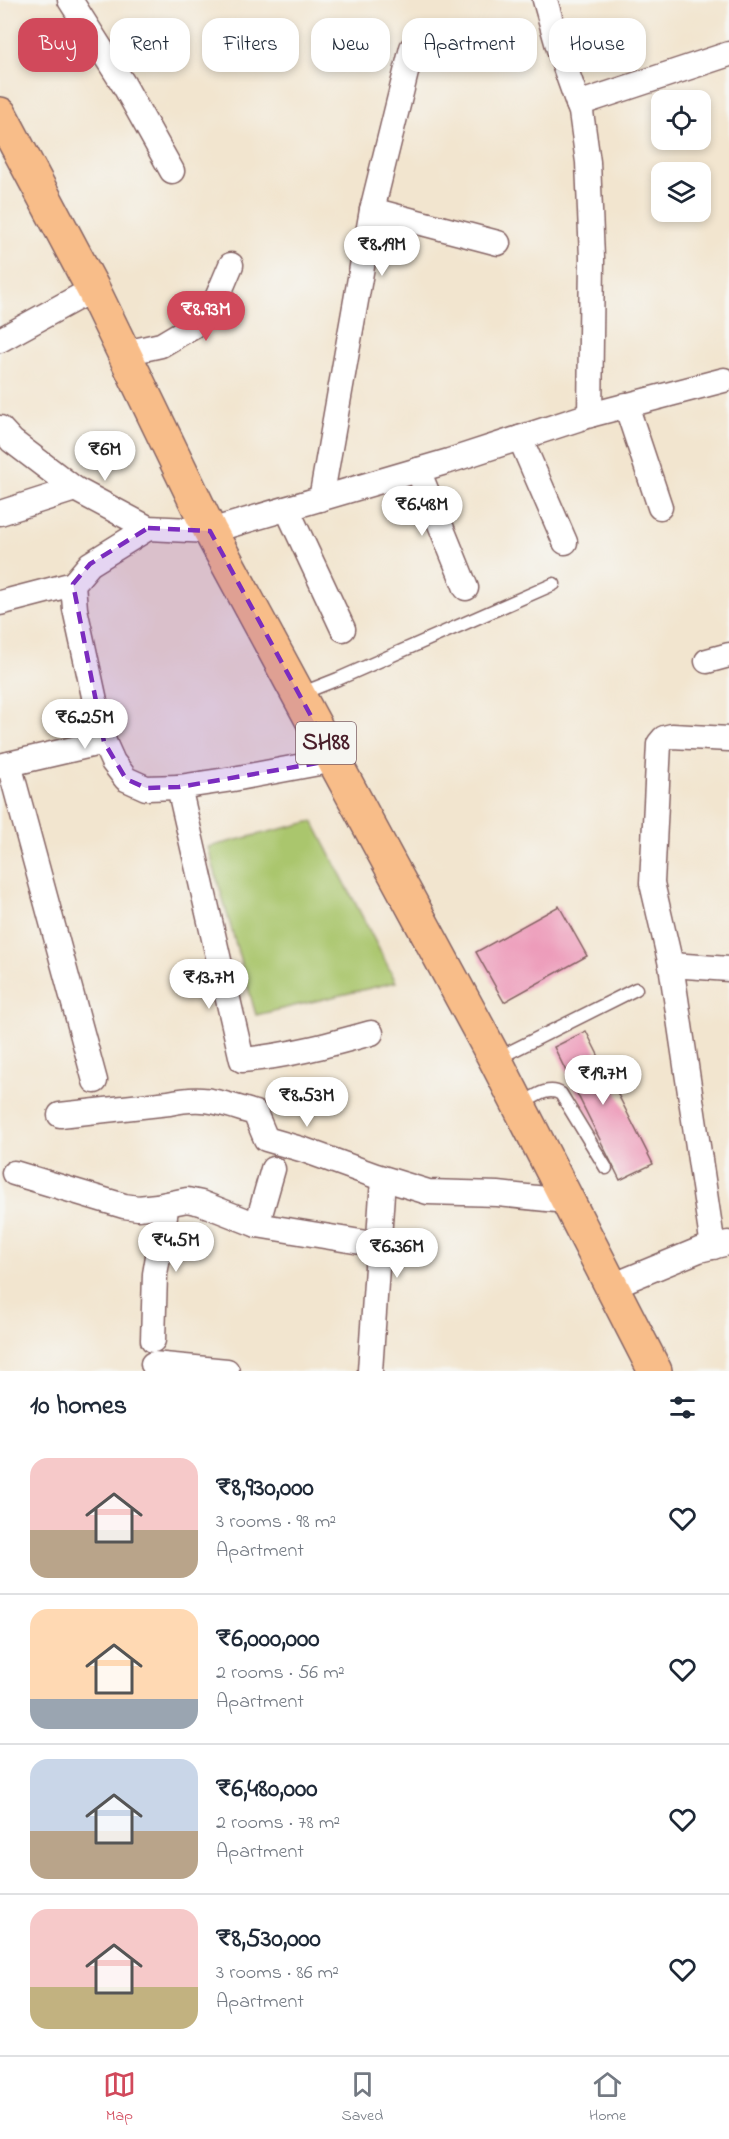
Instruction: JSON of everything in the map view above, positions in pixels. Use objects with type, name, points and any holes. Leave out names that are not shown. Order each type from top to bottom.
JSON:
[{"type":"main road","name":"SH88","points":[[0,114],[93,289],[210,531],[495,1059],[654,1371]]},
{"type":"street","points":[[70,0],[124,85],[172,171]]},
{"type":"street","points":[[544,0],[579,104],[588,162],[592,258],[590,414]]},
{"type":"street","points":[[579,104],[729,54]]},
{"type":"street","points":[[321,499],[372,210],[406,72]]},
{"type":"street","points":[[372,210],[498,243]]},
{"type":"street","points":[[125,353],[161,345],[193,326],[217,298],[231,265]]},
{"type":"street","points":[[0,340],[93,289]]},
{"type":"street","points":[[0,428],[12,441],[75,489],[148,528],[210,531],[418,470],[590,414],[724,380]]},
{"type":"street","points":[[626,405],[660,507]]},
{"type":"street","points":[[520,438],[565,542]]},
{"type":"street","points":[[418,470],[466,588]]},
{"type":"street","points":[[0,513],[75,489]]},
{"type":"street","points":[[287,509],[343,629]]},
{"type":"street","points":[[0,603],[73,584],[90,564],[148,528]]},
{"type":"street","points":[[73,584],[75,609],[104,742],[113,762],[126,779],[146,788],[179,787],[335,760]]},
{"type":"street","points":[[612,1286],[721,1245],[670,965],[652,883],[659,744],[664,738],[672,736],[729,739]]},
{"type":"street","points":[[95,1081],[4,765],[104,742]]},
{"type":"street","points":[[179,787],[242,1060],[274,1057],[318,1048],[371,1033]]},
{"type":"street","points":[[670,965],[729,969]]},
{"type":"street","points":[[60,1115],[169,1103],[184,1099],[214,1099],[255,1113],[266,1139],[304,1149],[383,1179],[428,1192],[498,1194],[566,1201]]},
{"type":"street","points":[[257,1226],[273,1169]]},
{"type":"street","points":[[14,1173],[124,1206],[138,1208],[187,1200],[201,1203],[257,1226],[379,1245]]},
{"type":"street","points":[[370,1371],[383,1179]]},
{"type":"street","points":[[153,1340],[155,1274],[167,1204]]},
{"type":"street","points":[[153,1364],[227,1371]]},
{"type":"lane","points":[[298,695],[554,584]]},
{"type":"lane","points":[[495,1059],[636,988]]},
{"type":"lane","points":[[519,1106],[549,1090],[555,1090],[561,1094],[606,1168]]},
{"type":"highlighted area","points":[[148,528],[210,531],[335,760],[179,787],[146,788],[126,779],[104,742],[73,584],[90,564]]},
{"type":"green space","points":[[313,821],[396,982],[256,1015],[208,847]]},
{"type":"building","points":[[559,906],[587,956],[504,1002],[476,952]]},
{"type":"building","points":[[586,1031],[653,1164],[620,1180],[554,1047]]}]
